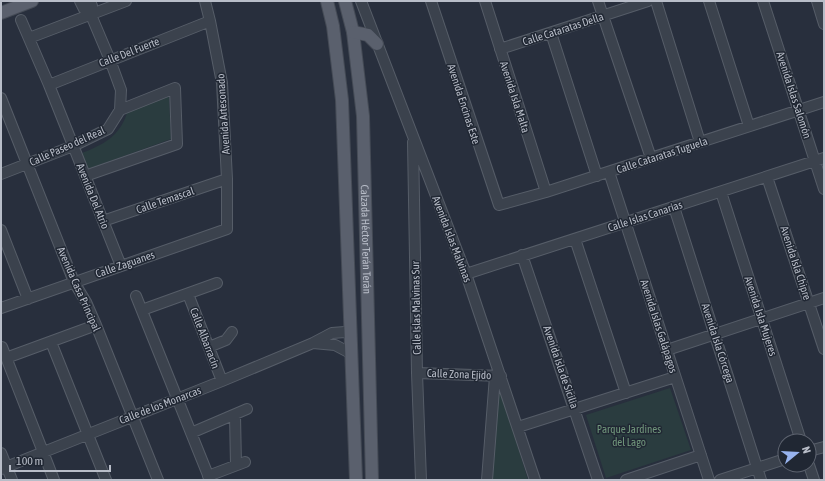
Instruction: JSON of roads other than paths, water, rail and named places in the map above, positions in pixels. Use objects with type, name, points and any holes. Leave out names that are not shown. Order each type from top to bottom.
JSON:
[{"type":"main road","points":[[1,13],[32,1]]},
{"type":"main road","name":"Calzada Héctor Terán Terán","points":[[327,1],[333,26],[342,100],[356,480]]},
{"type":"main road","name":"Calzada Héctor Terán Terán","points":[[345,1],[353,32],[363,116],[366,290],[372,480]]},
{"type":"main road","points":[[353,32],[368,35],[377,44]]},
{"type":"main road","points":[[347,234],[357,280],[360,286],[366,290]]},
{"type":"main road","points":[[351,334],[355,336],[360,345],[363,375],[369,390]]},
{"type":"street","name":"Calle Paseo del Real","points":[[1,174],[73,146],[108,129],[120,110],[121,90],[110,60],[91,15],[84,9],[80,1]]},
{"type":"street","name":"Calle Paseo del Real","points":[[90,1],[92,6],[91,15]]},
{"type":"street","points":[[30,38],[126,1]]},
{"type":"street","name":"Avenida Artesonado","points":[[205,1],[222,83],[227,179],[227,229]]},
{"type":"street","name":"Avenida Islas Malvinas","points":[[361,1],[466,274],[498,376],[518,427],[535,480]]},
{"type":"street","name":"Avenida Encinas Este","points":[[431,1],[499,206]]},
{"type":"street","name":"Avenida Isla Malta","points":[[485,1],[546,192]]},
{"type":"street","points":[[598,1],[651,158]]},
{"type":"street","name":"Calle Cataratas Della","points":[[500,49],[648,1]]},
{"type":"street","points":[[656,1],[700,142]]},
{"type":"street","points":[[709,1],[749,126]]},
{"type":"street","name":"Avenida Islas Salomón","points":[[763,1],[798,110],[820,160],[824,189]]},
{"type":"street","points":[[817,1],[824,24]]},
{"type":"street","name":"Avenida Del Atrio","points":[[21,20],[49,84],[121,266]]},
{"type":"street","name":"Calle Del Fuerte","points":[[49,84],[210,21]]},
{"type":"street","points":[[551,33],[597,176]]},
{"type":"street","points":[[85,176],[177,144],[175,88],[120,110]]},
{"type":"street","name":"Avenida Casa Principal","points":[[1,98],[74,282],[86,302],[96,325],[158,480]]},
{"type":"street","name":"Calle Cataratas Tuguela","points":[[499,206],[597,176],[824,102]]},
{"type":"street","name":"Calle Islas Malvinas Sur","points":[[412,135],[417,373],[421,480]]},
{"type":"street","name":"Calle Islas Canarias","points":[[466,274],[820,160]]},
{"type":"street","name":"Avenida Islas Galápagos","points":[[609,172],[709,480]]},
{"type":"street","name":"Avenida Isla Chipre","points":[[767,177],[824,349]]},
{"type":"street","name":"Calle Temascal","points":[[103,221],[227,179]]},
{"type":"street","name":"Avenida Isla Mujeres","points":[[721,192],[798,433]]},
{"type":"street","name":"Avenida Isla Córcega","points":[[674,207],[761,480]]},
{"type":"street","name":"Calle Zaguanes","points":[[1,308],[227,229]]},
{"type":"street","points":[[1,230],[28,299]]},
{"type":"street","points":[[575,239],[626,393]]},
{"type":"street","name":"Avenida Isla de Sicilia","points":[[522,256],[576,410],[598,480]]},
{"type":"street","points":[[142,310],[217,283]]},
{"type":"street","name":"Calle Albarracín","points":[[188,294],[222,381]]},
{"type":"street","points":[[136,296],[209,478],[241,463],[235,415]]},
{"type":"street","points":[[667,350],[824,298]]},
{"type":"street","points":[[6,358],[96,325]]},
{"type":"street","points":[[208,347],[226,340],[232,332]]},
{"type":"street","name":"Calle de los Monarcas","points":[[4,467],[222,381],[313,343],[332,333],[345,332],[351,334]]},
{"type":"street","points":[[51,342],[106,480]]},
{"type":"street","name":"Calle de los Monarcas","points":[[313,343],[335,345],[352,354]]},
{"type":"street","points":[[2,348],[54,480]]},
{"type":"street","name":"Calle Zona Ejido","points":[[417,373],[498,376]]},
{"type":"street","points":[[487,480],[498,376]]},
{"type":"street","points":[[518,427],[576,410],[675,377]]},
{"type":"street","points":[[191,433],[247,409]]},
{"type":"street","points":[[1,453],[4,467],[12,480]]},
{"type":"street","points":[[626,480],[652,476],[701,455]]},
{"type":"street","points":[[720,480],[777,462]]},
{"type":"park label","name":"Parque Jardines del Lago","points":[[629,435]]}]
